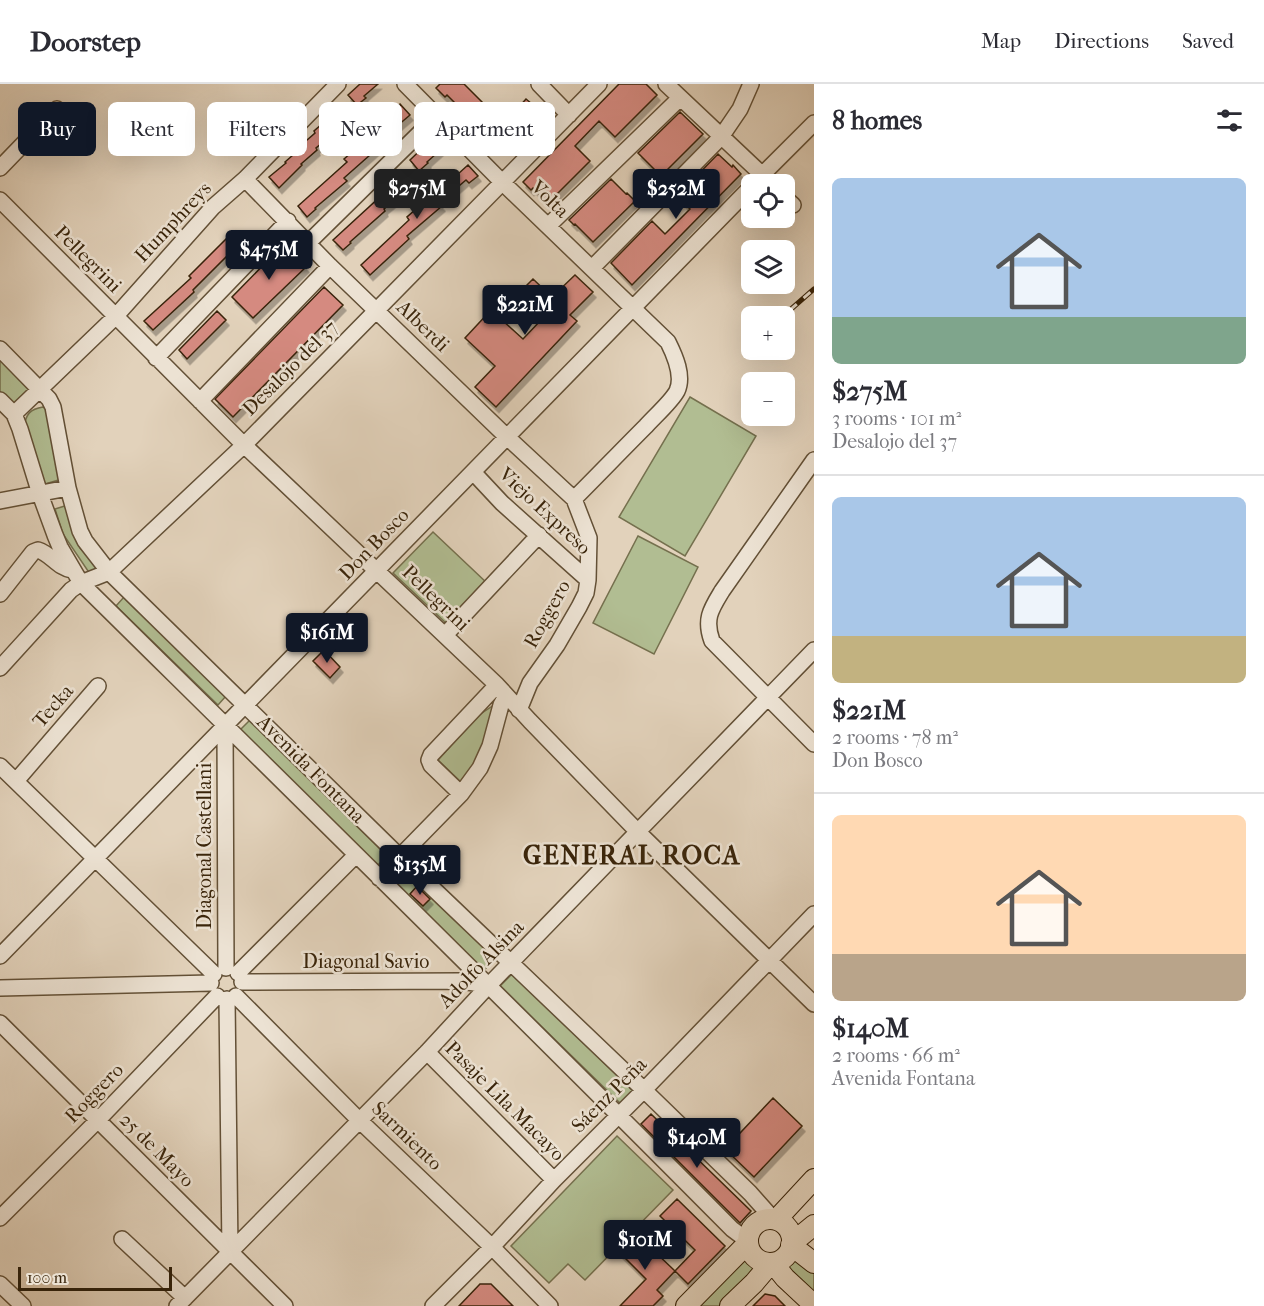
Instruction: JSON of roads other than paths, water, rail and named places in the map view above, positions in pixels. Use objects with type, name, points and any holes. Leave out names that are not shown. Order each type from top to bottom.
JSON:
[{"type":"main road","points":[[775,1220],[814,1179]]},
{"type":"main road","points":[[814,1263],[792,1244],[786,1227],[775,1220],[764,1220],[754,1226],[749,1235],[750,1251],[757,1259],[772,1263],[814,1305]]},
{"type":"main road","points":[[730,1306],[772,1263],[788,1254],[792,1244],[814,1225]]},
{"type":"main road","points":[[686,1306],[748,1242]]},
{"type":"street","name":"Humphreys","points":[[14,414],[115,317],[213,207],[245,179],[338,84]]},
{"type":"street","name":"Volta","points":[[405,84],[423,102]]},
{"type":"street","points":[[539,84],[569,115]]},
{"type":"street","name":"Desalojo del 37","points":[[0,668],[71,590],[77,577],[109,572],[244,445],[599,84]]},
{"type":"street","points":[[666,84],[721,137],[752,174]]},
{"type":"street","points":[[592,268],[721,137],[740,109],[751,84]]},
{"type":"street","points":[[548,226],[680,98]]},
{"type":"street","name":"Don Bosco","points":[[767,174],[814,123]]},
{"type":"street","points":[[308,243],[414,139]]},
{"type":"street","points":[[0,168],[18,149]]},
{"type":"street","name":"Volta","points":[[476,156],[668,342],[675,355],[679,376],[676,393],[574,499]]},
{"type":"street","name":"Alberdi","points":[[245,179],[330,266],[574,499]]},
{"type":"street","name":"Pellegrini","points":[[0,200],[244,445],[501,690],[638,832],[814,1004]]},
{"type":"street","name":"Don Bosco","points":[[0,956],[633,308],[741,201]]},
{"type":"street","points":[[156,358],[288,221]]},
{"type":"street","points":[[200,401],[330,266]]},
{"type":"street","name":"Avenida Fontana","points":[[0,349],[49,399],[53,407],[68,488],[80,531],[109,572],[399,856],[750,1193],[775,1220]]},
{"type":"street","name":"Avenida Fontana","points":[[0,400],[14,414],[60,548],[77,577],[732,1229],[748,1242]]},
{"type":"street","points":[[814,460],[809,480],[722,591],[708,618],[708,630],[712,641],[814,744]]},
{"type":"street","name":"Viejo Expreso","points":[[473,472],[502,503],[588,580]]},
{"type":"street","points":[[0,501],[68,488]]},
{"type":"street","name":"Roggero","points":[[519,710],[530,683],[557,645],[586,593],[589,538],[574,499]]},
{"type":"street","points":[[445,635],[538,535]]},
{"type":"street","points":[[0,594],[33,552],[38,550],[77,577]]},
{"type":"street","name":"Adolfo Alsina","points":[[181,1302],[427,1052],[489,985],[814,650]]},
{"type":"street","name":"Tecka","points":[[16,781],[98,686]]},
{"type":"street","points":[[461,794],[430,765],[429,760],[431,755],[501,690]]},
{"type":"street","points":[[379,878],[461,794],[480,768],[490,746],[501,705],[501,690]]},
{"type":"street","name":"Diagonal Castellani","points":[[225,725],[230,1252]]},
{"type":"street","name":"Sarmiento","points":[[0,766],[226,984],[359,1120],[492,1247],[550,1306]]},
{"type":"street","name":"Roggero","points":[[0,1218],[98,1120],[226,984],[356,855]]},
{"type":"street","name":"Sáenz Peña","points":[[434,1306],[814,914]]},
{"type":"street","name":"Diagonal Savio","points":[[0,988],[460,981],[489,985]]},
{"type":"street","name":"25 de Mayo","points":[[0,1023],[285,1306]]},
{"type":"street","name":"Pasaje Lila Macayo","points":[[427,1052],[554,1180]]},
{"type":"street","points":[[122,1239],[181,1302]]},
{"type":"street","points":[[0,1284],[23,1306]]},
{"type":"railway","points":[[795,306],[814,289]]},
{"type":"district","name":"GENERAL ROCA","points":[[632,855]]}]
